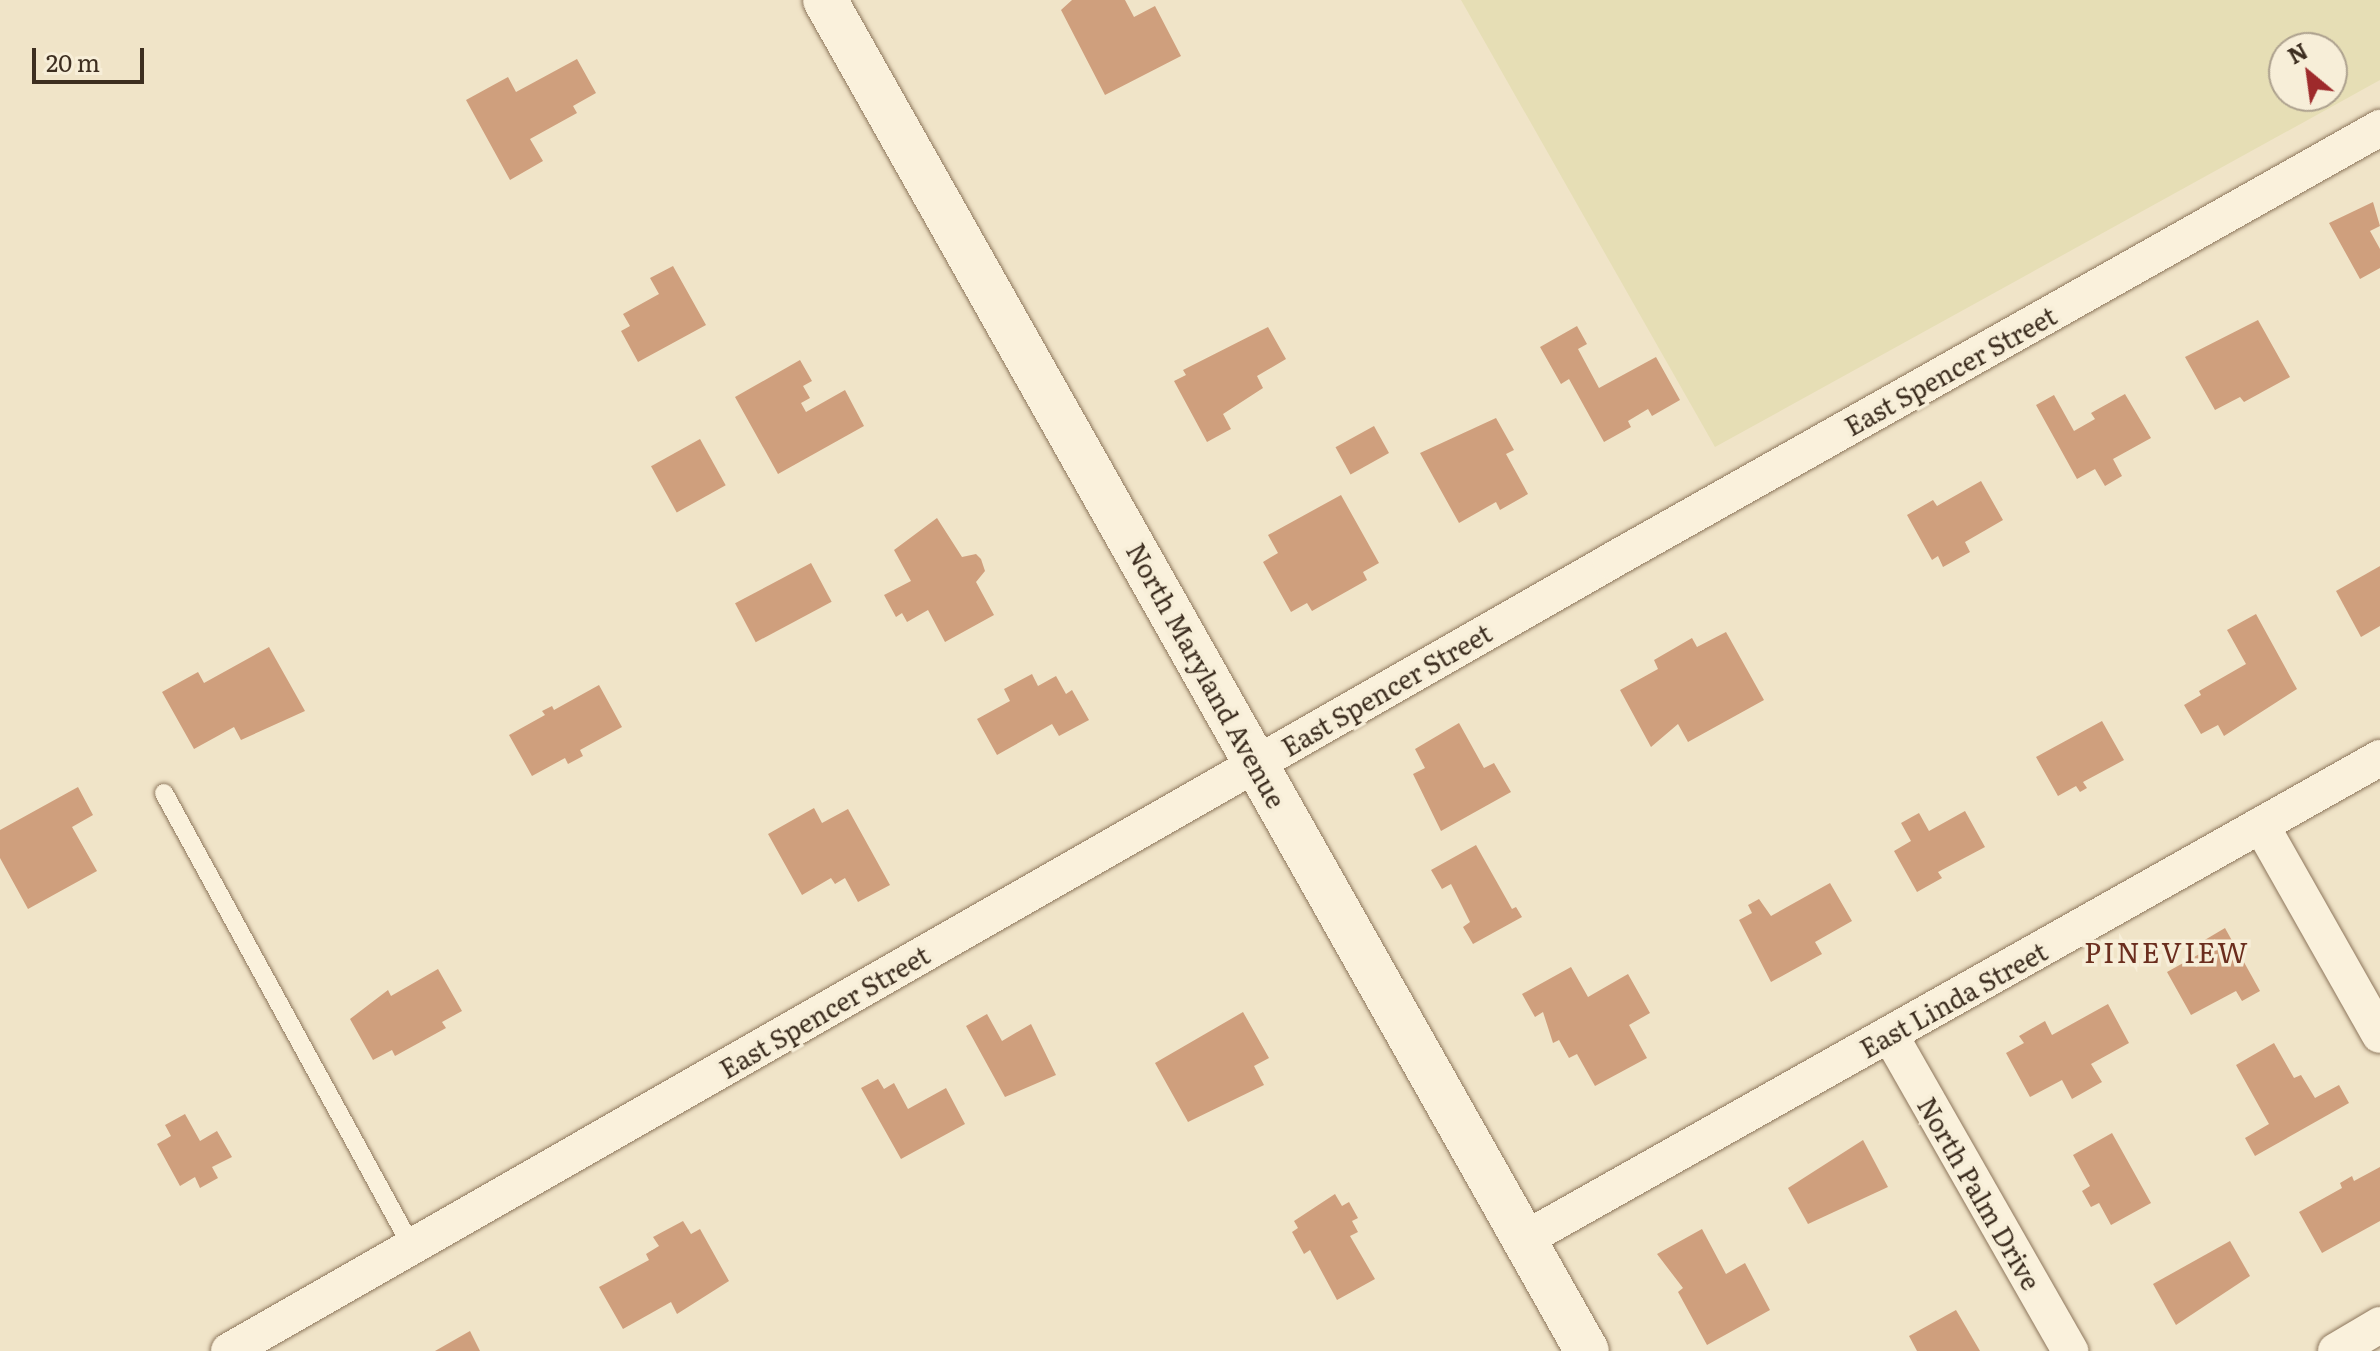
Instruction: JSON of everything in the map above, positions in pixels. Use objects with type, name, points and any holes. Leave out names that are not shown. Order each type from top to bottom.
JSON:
[{"type":"street","name":"North Maryland Avenue","points":[[825,0],[1587,1351]]},
{"type":"street","name":"East Spencer Street","points":[[232,1350],[1257,763],[2380,128]]},
{"type":"street","name":"East Linda Street","points":[[1525,1239],[2380,758]]},
{"type":"street","points":[[2261,825],[2380,1035]]},
{"type":"street","name":"North Palm Drive","points":[[1890,1035],[2070,1351]]},
{"type":"street","points":[[2336,1351],[2380,1325]]},
{"type":"lane","points":[[164,793],[412,1247]]},
{"type":"shaded area","points":[[1461,0],[2380,0],[2380,80],[2348,98],[2348,32],[2268,32],[2268,112],[2322,112],[1715,447]]},
{"type":"building","points":[[1072,0],[1125,0],[1134,17],[1155,6],[1181,56],[1105,95],[1061,10]]},
{"type":"building","points":[[577,59],[596,93],[573,106],[577,113],[530,139],[543,161],[510,180],[466,100],[508,77],[516,92]]},
{"type":"building","points":[[2373,202],[2380,226],[2370,231],[2380,249],[2380,268],[2360,279],[2329,223]]},
{"type":"building","points":[[673,266],[706,325],[638,362],[621,331],[630,326],[623,314],[659,294],[650,278]]},
{"type":"building","points":[[2258,320],[2290,377],[2244,402],[2240,397],[2215,410],[2185,357]]},
{"type":"building","points":[[1577,326],[1587,344],[1578,349],[1599,388],[1656,357],[1680,400],[1652,416],[1648,409],[1628,421],[1631,427],[1604,442],[1569,379],[1561,384],[1540,347]]},
{"type":"building","points":[[1268,327],[1286,359],[1257,376],[1263,388],[1223,414],[1231,429],[1207,442],[1174,381],[1186,375],[1183,370]]},
{"type":"building","points":[[800,360],[812,381],[803,386],[810,398],[801,403],[806,412],[845,390],[864,426],[778,474],[735,397]]},
{"type":"building","points":[[2125,394],[2151,438],[2113,459],[2122,476],[2105,486],[2095,469],[2077,479],[2036,405],[2054,395],[2074,431],[2095,419],[2091,413]]},
{"type":"building","points":[[1496,418],[1514,450],[1506,454],[1528,494],[1500,510],[1496,502],[1459,523],[1420,453]]},
{"type":"building","points":[[1374,426],[1389,453],[1351,474],[1336,447]]},
{"type":"building","points":[[700,439],[726,485],[677,513],[651,466]]},
{"type":"building","points":[[1981,481],[2003,520],[1965,542],[1970,552],[1943,567],[1938,556],[1932,560],[1907,515],[1933,500],[1937,506]]},
{"type":"building","points":[[1341,495],[1379,563],[1363,572],[1367,580],[1312,611],[1307,603],[1291,612],[1263,562],[1278,553],[1268,535]]},
{"type":"building","points":[[937,518],[962,557],[976,554],[981,559],[985,571],[976,582],[994,615],[945,642],[928,610],[907,622],[902,613],[896,617],[884,595],[911,581],[894,550]]},
{"type":"building","points":[[811,563],[832,602],[756,642],[735,603]]},
{"type":"building","points":[[2380,566],[2380,626],[2361,637],[2336,591]]},
{"type":"building","points":[[2256,614],[2297,689],[2224,736],[2218,725],[2201,734],[2184,705],[2201,695],[2199,691],[2246,664],[2227,630]]},
{"type":"building","points":[[1726,632],[1764,700],[1688,742],[1678,724],[1651,747],[1620,690],[1658,669],[1654,660],[1692,638],[1697,647]]},
{"type":"building","points":[[269,647],[305,711],[241,740],[234,727],[194,749],[162,692],[198,672],[204,683]]},
{"type":"building","points":[[1032,674],[1038,686],[1056,676],[1066,694],[1072,690],[1089,720],[1059,736],[1052,724],[997,755],[977,719],[1010,701],[1004,689]]},
{"type":"building","points":[[599,685],[622,727],[580,750],[583,756],[568,764],[565,758],[532,776],[509,735],[545,715],[542,711],[552,706],[554,710]]},
{"type":"building","points":[[2102,721],[2124,760],[2083,782],[2087,788],[2080,792],[2076,786],[2058,796],[2036,757]]},
{"type":"building","points":[[1459,723],[1484,768],[1494,763],[1511,792],[1441,831],[1413,774],[1425,768],[1415,749]]},
{"type":"building","points":[[78,787],[93,815],[72,827],[97,871],[28,909],[0,858],[0,830]]},
{"type":"building","points":[[814,808],[822,823],[848,809],[890,885],[858,902],[845,878],[835,884],[831,878],[802,895],[768,834]]},
{"type":"building","points":[[1965,811],[1985,847],[1938,872],[1942,878],[1917,892],[1894,851],[1911,841],[1901,823],[1919,813],[1929,831]]},
{"type":"building","points":[[1476,845],[1512,909],[1516,907],[1522,917],[1473,944],[1463,927],[1470,922],[1451,884],[1442,889],[1431,870]]},
{"type":"building","points":[[1830,883],[1852,921],[1815,942],[1822,954],[1771,982],[1739,920],[1752,913],[1748,905],[1759,899],[1771,916]]},
{"type":"building","points":[[2225,928],[2260,991],[2242,1001],[2236,991],[2191,1015],[2167,972],[2203,952],[2198,944]]},
{"type":"building","points":[[1571,967],[1588,997],[1628,974],[1650,1013],[1629,1025],[1647,1058],[1595,1086],[1577,1054],[1569,1058],[1559,1040],[1553,1043],[1543,1012],[1535,1017],[1522,994]]},
{"type":"building","points":[[438,969],[462,1011],[442,1022],[446,1028],[395,1056],[392,1050],[373,1060],[350,1019],[388,990],[391,996]]},
{"type":"building","points":[[2108,1004],[2129,1043],[2091,1064],[2102,1082],[2072,1099],[2062,1080],[2030,1097],[2006,1053],[2024,1043],[2019,1036],[2045,1021],[2052,1035]]},
{"type":"building","points":[[1243,1012],[1269,1058],[1254,1066],[1264,1085],[1188,1122],[1155,1063]]},
{"type":"building","points":[[987,1014],[1002,1041],[1031,1024],[1056,1075],[1005,1097],[966,1026]]},
{"type":"building","points":[[2274,1043],[2294,1078],[2301,1075],[2315,1098],[2339,1085],[2349,1103],[2255,1156],[2245,1138],[2269,1124],[2236,1065]]},
{"type":"building","points":[[878,1079],[884,1089],[894,1083],[908,1109],[946,1088],[965,1124],[901,1159],[861,1088]]},
{"type":"building","points":[[185,1114],[200,1141],[217,1131],[232,1157],[212,1167],[218,1178],[200,1188],[195,1177],[180,1186],[157,1144],[171,1136],[165,1125]]},
{"type":"building","points":[[2112,1133],[2151,1203],[2111,1225],[2099,1203],[2091,1207],[2082,1191],[2090,1186],[2073,1155]]},
{"type":"building","points":[[1863,1140],[1888,1187],[1808,1224],[1788,1188]]},
{"type":"building","points":[[2380,1167],[2380,1221],[2322,1253],[2299,1212],[2342,1188],[2340,1183],[2352,1176],[2354,1181]]},
{"type":"building","points":[[1335,1194],[1342,1206],[1349,1202],[1358,1218],[1352,1221],[1358,1232],[1350,1236],[1375,1279],[1337,1300],[1310,1250],[1304,1254],[1292,1232],[1298,1228],[1294,1221]]},
{"type":"building","points":[[683,1221],[691,1234],[700,1229],[729,1281],[677,1314],[671,1302],[623,1329],[599,1287],[649,1260],[646,1254],[659,1246],[653,1237]]},
{"type":"building","points":[[1702,1229],[1726,1274],[1745,1263],[1770,1310],[1707,1345],[1678,1292],[1683,1288],[1657,1254]]},
{"type":"building","points":[[2230,1241],[2250,1276],[2176,1325],[2153,1284]]},
{"type":"building","points":[[1956,1310],[1980,1351],[1917,1351],[1909,1336]]},
{"type":"building","points":[[470,1331],[480,1351],[435,1351]]},
{"type":"district","name":"PINEVIEW","points":[[2167,951]]}]
